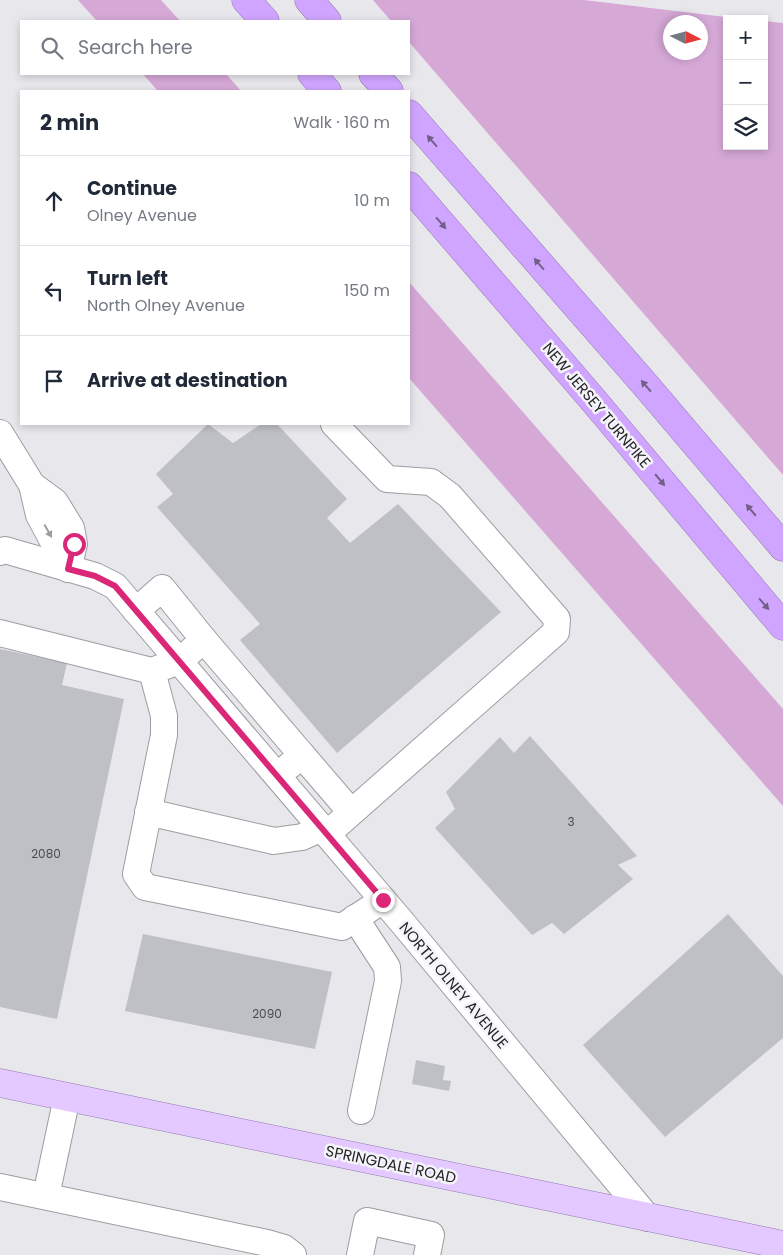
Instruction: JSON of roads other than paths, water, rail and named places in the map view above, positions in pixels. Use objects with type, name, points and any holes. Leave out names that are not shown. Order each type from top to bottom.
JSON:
[{"type":"highway","points":[[246,0],[264,20]]},
{"type":"highway","points":[[309,0],[326,20]]},
{"type":"highway","points":[[313,75],[326,90]]},
{"type":"highway","points":[[374,75],[387,90]]},
{"type":"highway","points":[[410,115],[648,388],[783,547]]},
{"type":"highway","name":"NEW JERSEY TURNPIKE","points":[[410,187],[594,401],[783,626]]},
{"type":"main road","name":"SPRINGDALE ROAD","points":[[0,1083],[783,1245]]},
{"type":"street","points":[[148,812],[274,841],[302,837],[324,831],[351,812],[556,632],[557,619],[450,496],[431,482],[387,479],[335,425]]},
{"type":"street","points":[[0,433],[32,485],[39,515],[68,569]]},
{"type":"street","name":"NORTH OLNEY AVENUE","points":[[0,552],[5,550],[95,576],[115,586],[383,900],[648,1218]]},
{"type":"street","points":[[136,611],[162,588],[351,812]]},
{"type":"street","points":[[0,633],[152,671],[179,661],[204,640]]},
{"type":"street","points":[[152,671],[164,716],[164,735],[136,874],[145,887],[342,927],[383,900]]},
{"type":"street","points":[[277,776],[302,755]]},
{"type":"street","points":[[355,918],[387,967],[388,981],[362,1111]]},
{"type":"street","points":[[46,1196],[67,1097]]},
{"type":"street","points":[[0,1187],[267,1242],[284,1248],[292,1255]]},
{"type":"street","points":[[360,1255],[367,1221],[431,1235],[427,1255]]}]
